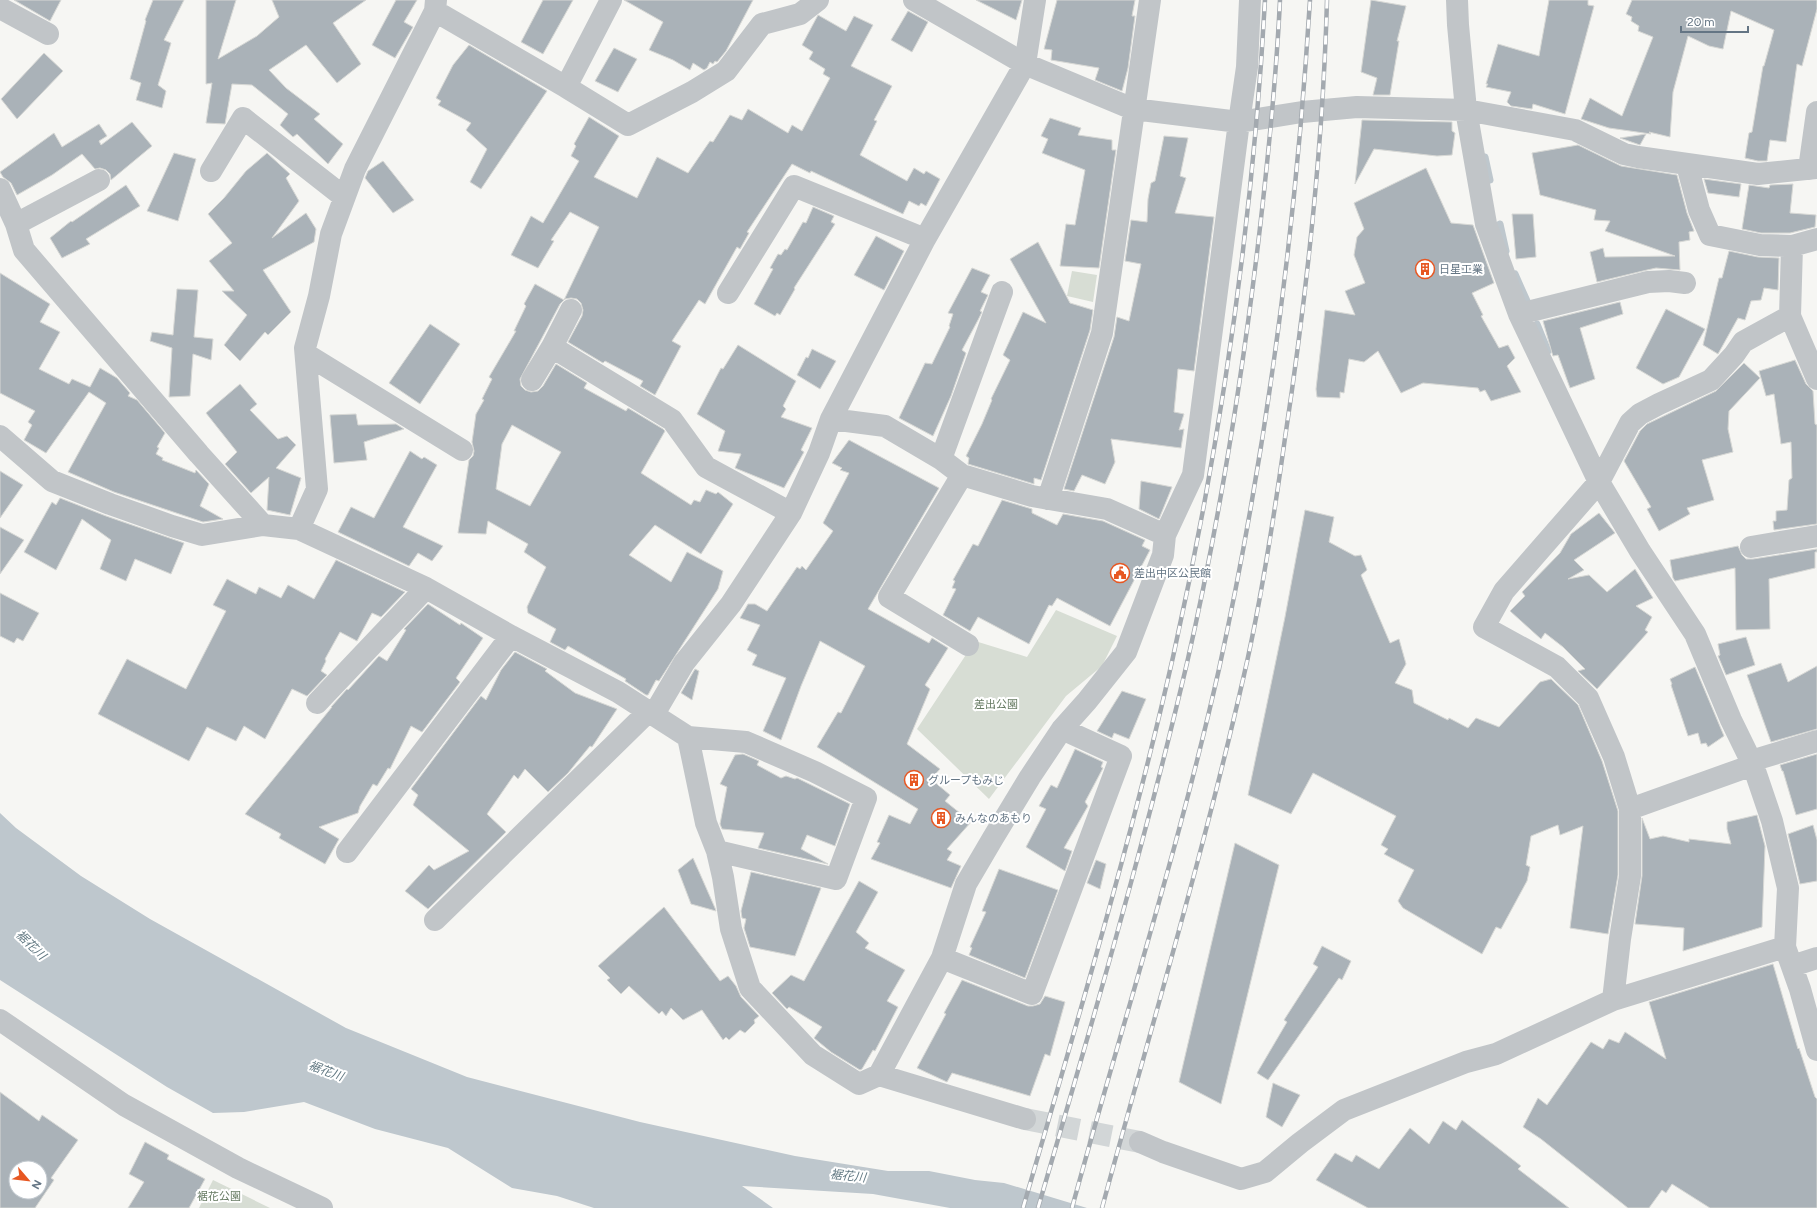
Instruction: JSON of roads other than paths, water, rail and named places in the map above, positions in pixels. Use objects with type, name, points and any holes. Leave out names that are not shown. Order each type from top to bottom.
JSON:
[{"type":"street","points":[[566,87],[611,0]]},
{"type":"street","points":[[300,529],[317,489],[305,348],[319,296],[331,234],[355,169],[436,6],[628,125],[692,92],[726,71],[762,24],[800,14],[818,0]]},
{"type":"street","points":[[914,0],[1025,64],[1133,109],[1239,122],[1302,112],[1357,107],[1466,110],[1575,130],[1624,154],[1686,165],[1758,174],[1813,169],[1817,112]]},
{"type":"street","points":[[435,920],[652,713],[684,663],[731,604],[791,512],[819,453],[831,419],[925,240],[1025,64],[1035,0]]},
{"type":"street","points":[[1048,499],[1102,333],[1133,109],[1150,0]]},
{"type":"street","points":[[688,737],[706,823],[717,851],[723,877],[731,930],[750,988],[813,1054],[859,1084],[879,1075],[942,958],[966,884],[1030,777],[1062,729],[1087,701],[1126,652],[1163,555],[1165,535],[1194,475],[1247,67],[1250,0]]},
{"type":"street","points":[[1457,0],[1466,110],[1486,224],[1519,314],[1599,482],[1640,551],[1694,634],[1731,720],[1752,763],[1772,821],[1788,888],[1788,957],[1817,1050]]},
{"type":"street","points":[[0,8],[48,34]]},
{"type":"street","points":[[211,171],[243,118],[344,197]]},
{"type":"street","points":[[1686,165],[1698,210],[1710,235],[1760,245],[1792,246],[1817,239]]},
{"type":"street","points":[[16,224],[99,180]]},
{"type":"street","points":[[728,293],[794,186],[925,240]]},
{"type":"street","points":[[0,189],[16,224],[24,250],[199,454],[263,525]]},
{"type":"street","points":[[1792,246],[1790,316],[1817,380]]},
{"type":"street","points":[[1519,314],[1648,282],[1669,281],[1685,283]]},
{"type":"street","points":[[941,459],[1002,292]]},
{"type":"street","points":[[532,380],[552,347],[571,310]]},
{"type":"street","points":[[1613,1000],[1630,876],[1630,809],[1614,757],[1588,698],[1557,667],[1484,628],[1504,591],[1599,482],[1630,423],[1640,414],[1711,380],[1734,355],[1743,342],[1790,316]]},
{"type":"street","points":[[552,347],[672,420],[706,467],[791,512]]},
{"type":"street","points":[[306,354],[462,450]]},
{"type":"street","points":[[831,419],[885,426],[941,459],[962,475],[1048,499],[1107,510],[1165,535]]},
{"type":"street","points":[[0,436],[52,481],[110,504],[202,535],[263,525],[300,529],[426,588],[511,636],[618,692],[688,737],[746,742],[815,772],[866,798],[836,879],[717,851]]},
{"type":"street","points":[[962,475],[889,598],[968,645]]},
{"type":"street","points":[[1751,547],[1817,536]]},
{"type":"street","points":[[317,703],[426,588]]},
{"type":"street","points":[[347,852],[511,636]]},
{"type":"street","points":[[942,958],[1032,994],[1121,756],[1062,729]]},
{"type":"street","points":[[1630,809],[1752,763],[1817,741]]},
{"type":"street","points":[[1140,1142],[1163,1152],[1241,1179],[1265,1172],[1300,1142],[1344,1110],[1466,1062],[1496,1054],[1613,1000],[1788,957],[1817,958]]},
{"type":"street","points":[[0,1020],[124,1105],[238,1168],[322,1208]]},
{"type":"street","points":[[879,1075],[1024,1119]]},
{"type":"water","name":"裾花川","points":[[0,813],[16,828],[81,876],[150,919],[346,1028],[467,1077],[640,1122],[795,1156],[888,1171],[929,1171],[975,1180],[1004,1183],[1087,1208],[950,1208],[873,1194],[742,1186],[773,1208],[594,1208],[557,1196],[512,1188],[448,1148],[375,1129],[304,1102],[244,1112],[213,1113],[167,1087],[0,980]]},
{"type":"waterway","points":[[1485,157],[1490,180]]},
{"type":"waterway","points":[[1500,224],[1506,251]]},
{"type":"waterway","points":[[1515,274],[1527,301]]},
{"type":"waterway","points":[[1537,324],[1548,351]]},
{"type":"tunnel","points":[[1025,1119],[1140,1142]]},
{"type":"railway","points":[[1023,1208],[1121,865],[1157,727],[1190,576],[1220,412],[1243,248],[1260,83],[1265,0]]},
{"type":"railway","points":[[1038,1208],[1097,1004],[1153,800],[1187,663],[1209,561],[1236,408],[1257,253],[1271,127],[1280,0]]},
{"type":"railway","points":[[1072,1208],[1186,805],[1219,669],[1236,586],[1252,503],[1265,420],[1288,253],[1297,169],[1310,0]]},
{"type":"railway","points":[[1102,1208],[1176,943],[1211,809],[1244,675],[1262,587],[1293,383],[1307,274],[1318,165],[1327,0]]},
{"type":"place","name":"日星工業","points":[[1425,269]]},
{"type":"place","name":"差出中区公民館","points":[[1120,573]]},
{"type":"place","name":"グループもみじ","points":[[914,780]]},
{"type":"place","name":"みんなのあもり","points":[[941,818]]},
{"type":"park label","name":"差出公園","points":[[996,704]]},
{"type":"park label","name":"裾花公園","points":[[219,1196]]}]
